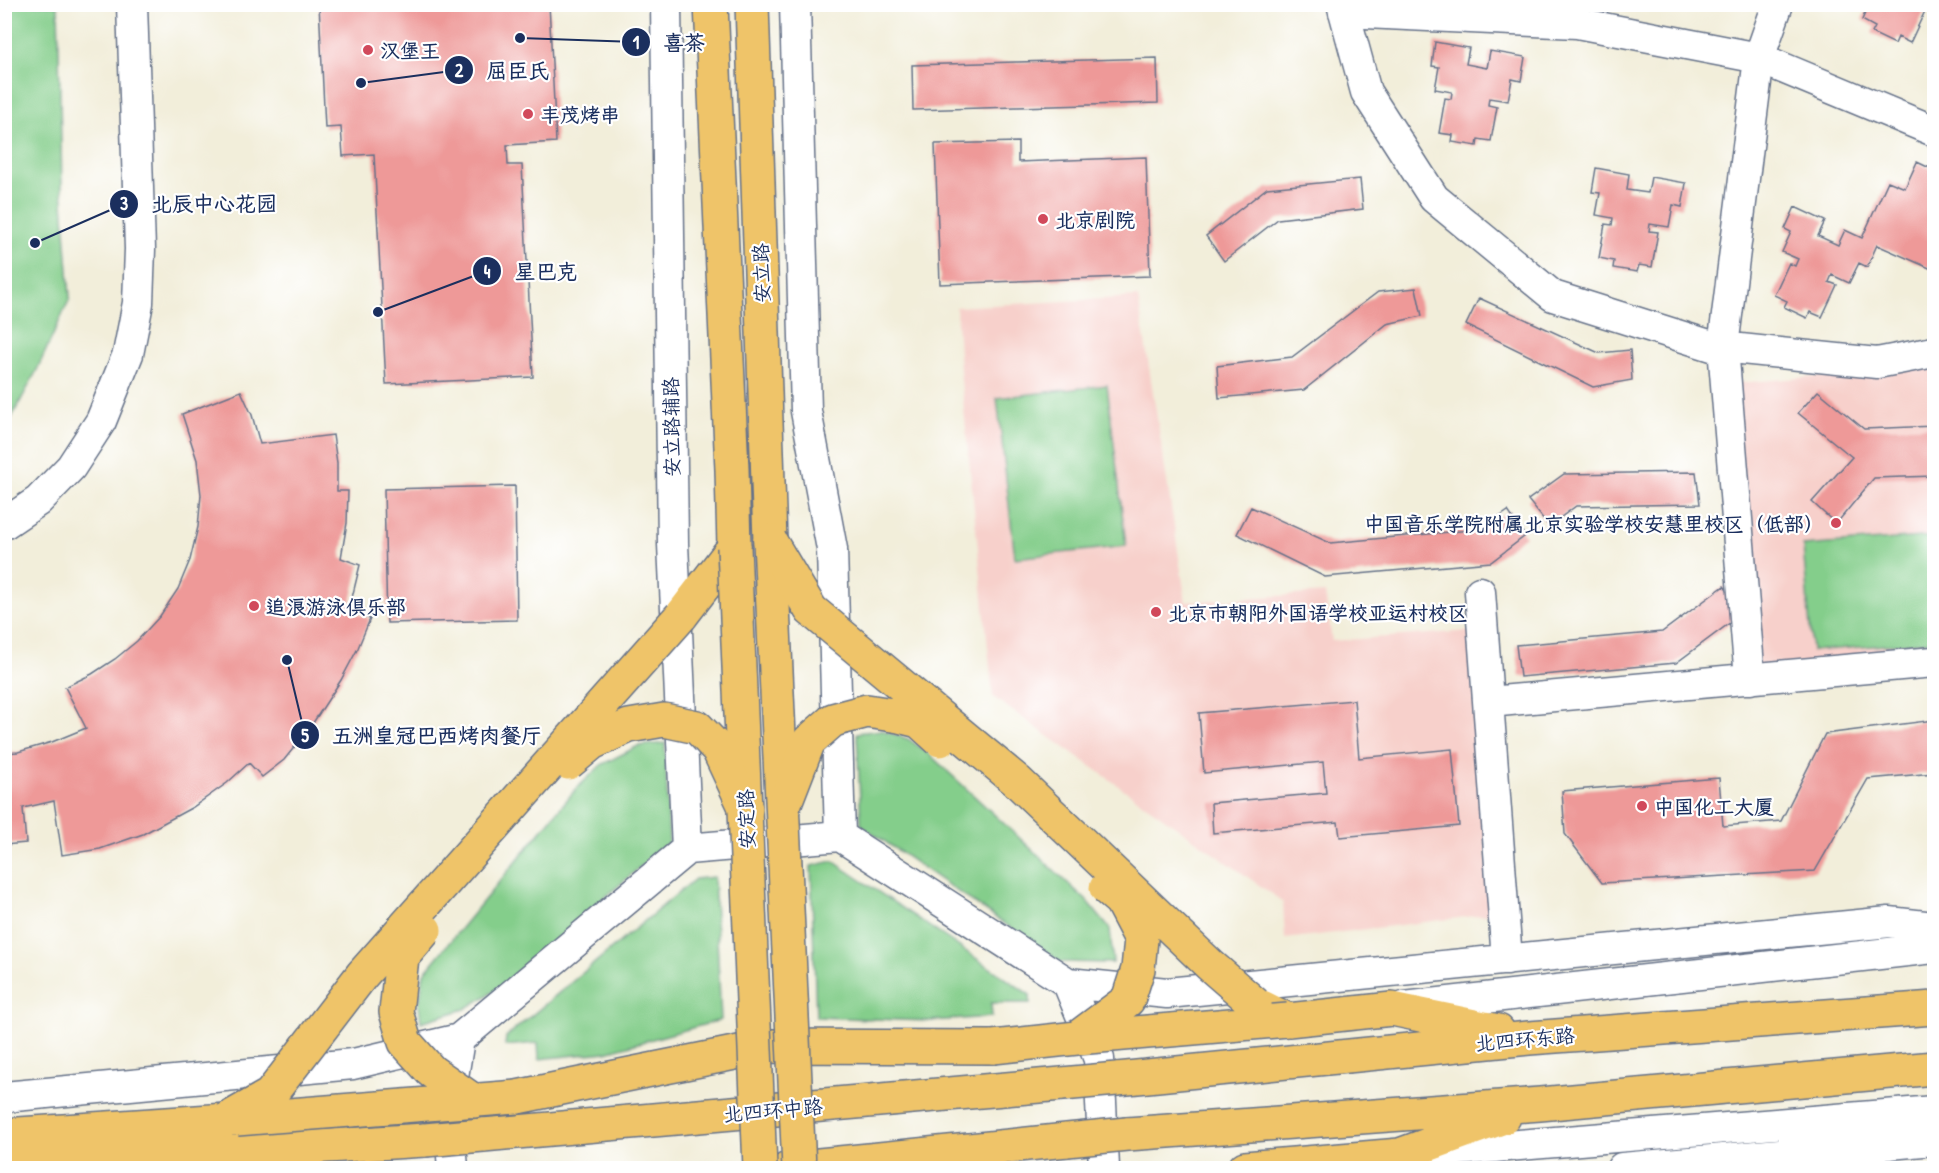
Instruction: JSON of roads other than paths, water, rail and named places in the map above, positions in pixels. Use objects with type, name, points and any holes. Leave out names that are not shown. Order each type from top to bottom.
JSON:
[{"type":"main road","name":"安立路","points":[[711,4],[732,470]]},
{"type":"main road","name":"安立路","points":[[752,4],[770,541]]},
{"type":"main road","name":"安定路","points":[[732,470],[760,1168]]},
{"type":"main road","name":"安定路","points":[[770,541],[799,1168]]},
{"type":"main road","points":[[770,541],[811,610],[1017,781],[1210,965],[1255,1004],[1288,1020]]},
{"type":"main road","points":[[226,1119],[270,1095],[362,975],[681,616],[734,547]]},
{"type":"main road","points":[[783,808],[809,741],[833,720],[867,711],[900,716],[919,722],[1121,901],[1141,939],[1138,969],[1128,1000],[1077,1038]]},
{"type":"main road","points":[[474,1101],[431,1071],[405,1042],[396,1012],[402,957],[557,773],[592,743],[629,726],[664,720],[697,727],[718,749],[746,809]]},
{"type":"main road","name":"北四环东路","points":[[1062,1084],[1529,1038],[1935,1008]]},
{"type":"main road","points":[[4,1135],[168,1125],[517,1097],[769,1046],[993,1047],[1392,1009],[1529,1038]]},
{"type":"main road","points":[[789,1168],[1127,1134],[1540,1104],[1935,1068]]},
{"type":"main road","name":"北四环中路","points":[[126,1158],[425,1140],[1062,1084]]},
{"type":"main road","points":[[1245,1168],[1304,1166],[1400,1155],[1540,1104]]},
{"type":"main road","points":[[4,1166],[126,1158]]},
{"type":"main road","points":[[86,1168],[126,1158]]},
{"type":"street","points":[[4,525],[38,501],[71,466],[101,421],[128,354],[138,303],[140,249],[132,4]]},
{"type":"street","name":"安立路辅路","points":[[666,4],[673,544],[687,849]]},
{"type":"street","points":[[795,4],[806,411],[832,549],[840,836]]},
{"type":"street","points":[[1750,679],[1723,347],[1759,58],[1778,4]]},
{"type":"street","points":[[1935,131],[1759,58],[1577,23],[1343,8],[1366,92],[1434,198],[1553,296],[1712,346],[1877,363],[1935,352]]},
{"type":"street","points":[[1480,592],[1507,960]]},
{"type":"street","points":[[1489,702],[1935,662]]},
{"type":"street","points":[[4,1096],[353,1064],[459,1040],[687,849],[840,836],[1068,983],[1167,993],[1889,922],[1935,927]]},
{"type":"street","points":[[1392,1009],[1935,948]]},
{"type":"street","points":[[1068,983],[1099,1059],[1104,1168]]},
{"type":"street","points":[[453,1168],[448,1109],[459,1040]]},
{"type":"street","points":[[1400,1155],[1935,1112]]},
{"type":"street","points":[[1622,1168],[1808,1160],[1935,1140]]},
{"type":"place","name":"喜茶","points":[[520,38]]},
{"type":"place","name":"汉堡王","points":[[368,50]]},
{"type":"place","name":"屈臣氏","points":[[361,83]]},
{"type":"place","name":"丰茂烤串","points":[[528,114]]},
{"type":"place","name":"北京剧院","points":[[1043,219]]},
{"type":"place","name":"北辰中心花园","points":[[35,243]]},
{"type":"place","name":"星巴克","points":[[378,312]]},
{"type":"place","name":"中国音乐学院附属北京实验学校安慧里校区（低部）","points":[[1836,523]]},
{"type":"place","name":"追浪游泳俱乐部","points":[[254,606]]},
{"type":"place","name":"北京市朝阳外国语学校亚运村校区","points":[[1156,612]]},
{"type":"place","name":"五洲皇冠巴西烤肉餐厅","points":[[287,660]]},
{"type":"place","name":"中国化工大厦","points":[[1642,806]]}]
